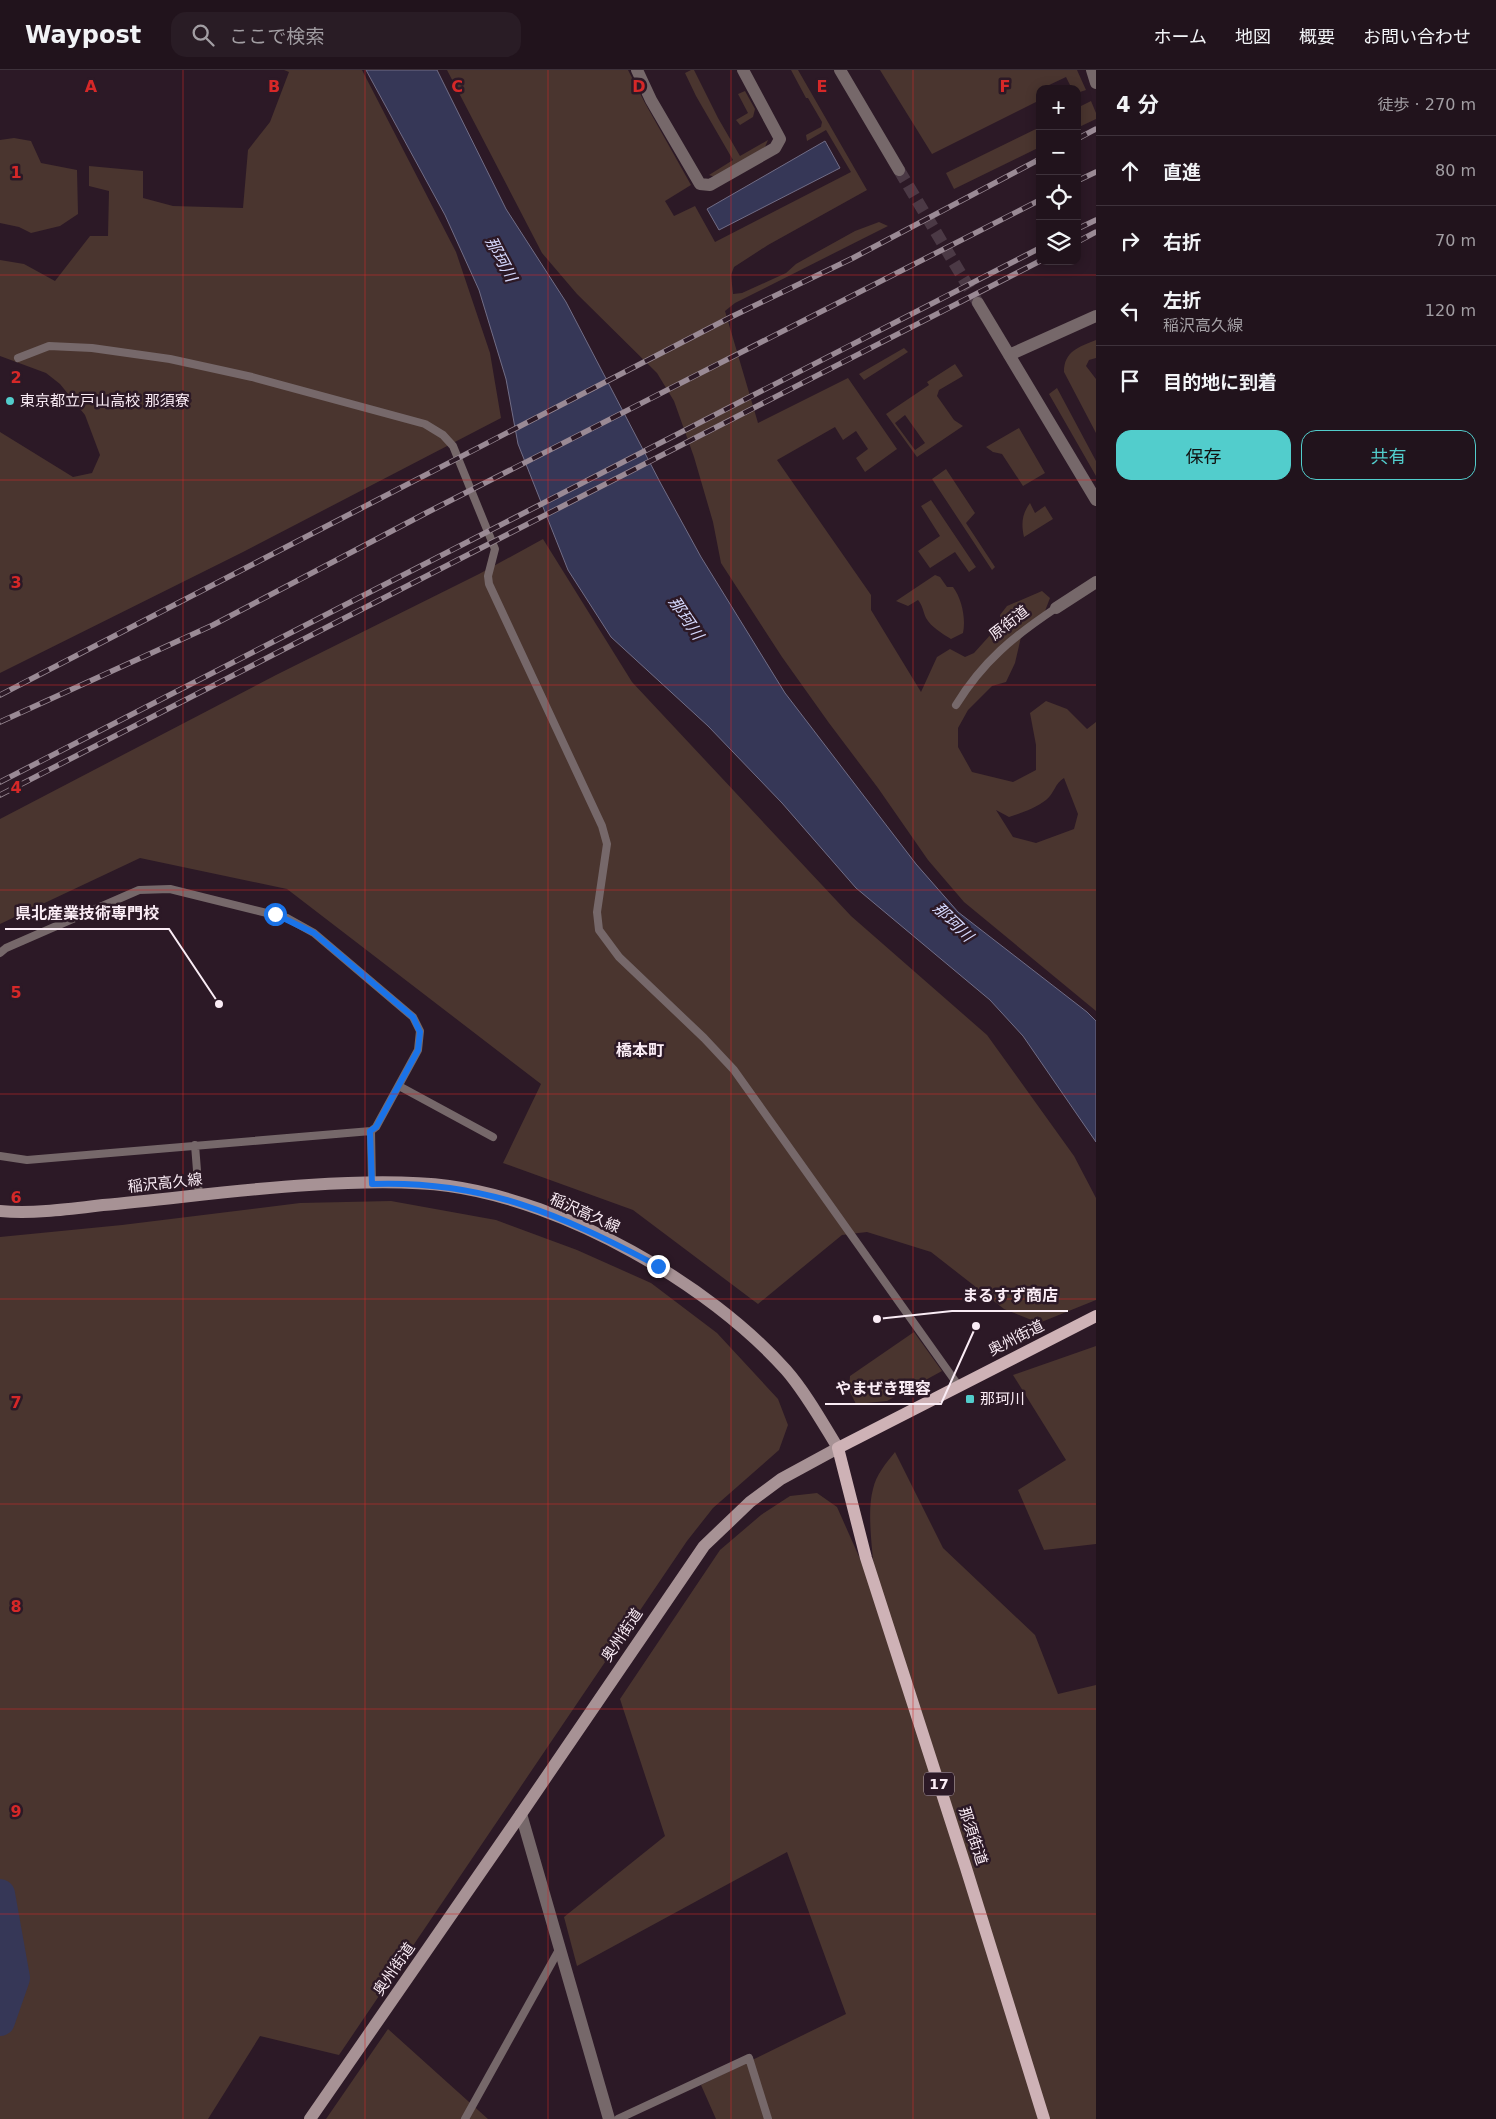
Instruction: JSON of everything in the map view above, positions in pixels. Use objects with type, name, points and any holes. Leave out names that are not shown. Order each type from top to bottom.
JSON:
[{"type":"main road","name":"稲沢高久線","points":[[0,1211],[63,1209],[309,1185],[449,1186],[507,1199],[558,1216],[658,1266],[710,1302],[755,1338],[780,1364],[814,1408],[838,1448]]},
{"type":"main road","name":"奥州街道","points":[[310,2119],[522,1814],[704,1546],[750,1502],[781,1479],[1096,1316]]},
{"type":"main road","name":"那須街道","points":[[838,1448],[866,1558],[966,1868],[1044,2119]]},
{"type":"street","points":[[637,70],[651,100],[700,184],[710,185],[775,148],[780,139],[743,70]]},
{"type":"street","points":[[840,70],[899,170]]},
{"type":"street","points":[[1092,70],[1096,83]]},
{"type":"street","points":[[978,303],[1096,500]]},
{"type":"street","points":[[1009,355],[1096,316]]},
{"type":"street","name":"原街道","points":[[1056,608],[1096,582]]},
{"type":"street","points":[[522,1814],[609,2119]]},
{"type":"lane","points":[[18,358],[49,346],[92,348],[170,359],[252,377],[425,424],[443,435],[453,446],[495,549],[488,576],[490,584],[602,826],[607,844],[597,912],[599,930],[619,957],[704,1038],[734,1070],[958,1386]]},
{"type":"lane","name":"原街道","points":[[956,705],[974,679],[1003,647],[1020,632],[1056,608]]},
{"type":"lane","points":[[0,953],[6,948],[139,890],[170,889],[275,914],[314,933],[413,1017],[420,1032],[418,1050],[376,1127],[370,1131],[27,1160],[0,1156]]},
{"type":"lane","points":[[399,1086],[493,1137]]},
{"type":"lane","points":[[370,1131],[372,1184]]},
{"type":"lane","points":[[195,1145],[199,1196]]},
{"type":"lane","points":[[465,2119],[560,1948]]},
{"type":"lane","points":[[618,2119],[749,2058],[768,2119]]},
{"type":"shaded area","points":[[284,70],[362,70],[456,252],[490,353],[501,418],[243,552],[0,673],[0,432],[73,477],[92,473],[100,455],[85,415],[60,384],[46,373],[0,356],[0,260],[24,264],[55,281],[90,236],[108,236],[109,191],[89,186],[89,166],[143,171],[143,198],[173,206],[243,208],[248,150],[270,122],[289,72]]},
{"type":"shaded area","points":[[447,70],[628,70],[691,185],[665,201],[674,216],[695,206],[715,242],[851,172],[826,130],[807,141],[806,135],[821,127],[822,122],[791,70],[798,70],[867,190],[768,245],[734,267],[731,275],[733,294],[742,293],[786,273],[796,264],[855,231],[879,222],[888,226],[735,303],[725,311],[758,423],[848,378],[897,449],[865,472],[856,458],[868,449],[856,431],[843,440],[835,427],[777,460],[871,595],[871,610],[921,692],[937,657],[950,649],[965,657],[974,653],[1001,623],[1000,615],[1007,606],[1042,591],[1050,598],[1045,611],[1033,627],[1021,637],[1015,663],[1006,682],[992,686],[968,710],[958,728],[958,747],[972,772],[1013,782],[1036,770],[1036,745],[1030,713],[1046,701],[1067,709],[1087,729],[1096,722],[1096,1011],[964,902],[928,860],[782,657],[721,563],[713,522],[694,457],[674,401],[657,373],[577,294],[542,253]],"holes":[[[1064,778],[1078,814],[1074,829],[1036,843],[1013,837],[996,810],[1009,817],[1033,808],[1049,798]]]},
{"type":"shaded area","points":[[694,70],[740,156],[768,140],[765,147],[715,177],[709,175],[733,160],[685,73]]},
{"type":"shaded area","points":[[880,70],[1077,70],[1086,90],[1081,92],[1081,85],[1070,85],[1066,77],[1049,85],[1036,85],[1036,102],[932,154]]},
{"type":"shaded area","points":[[745,91],[755,109],[753,117],[740,125],[736,120],[748,113],[738,94]]},
{"type":"shaded area","points":[[1091,101],[1096,113],[1096,119],[1081,126],[1081,106]]},
{"type":"shaded area","points":[[1036,129],[1036,149],[954,189],[946,173]]},
{"type":"shaded area","points":[[14,138],[31,141],[41,163],[77,170],[78,214],[60,226],[31,233],[19,227],[0,223],[0,140]]},
{"type":"shaded area","points":[[1096,340],[1096,358],[1089,360],[1086,366],[1096,379],[1096,433],[1064,372],[1070,354]]},
{"type":"shaded area","points":[[904,348],[908,352],[864,380],[859,374]]},
{"type":"shaded area","points":[[955,364],[963,376],[939,390],[937,396],[954,420],[963,426],[917,457],[886,414],[929,385],[927,382]],"holes":[[[905,415],[925,443],[915,450],[895,423]]]},
{"type":"shaded area","points":[[1057,388],[1096,461],[1096,476],[1049,394]]},
{"type":"shaded area","points":[[1019,428],[1045,473],[1023,486],[1002,454],[993,452],[986,447]]},
{"type":"shaded area","points":[[946,469],[975,513],[966,523],[995,567],[992,570],[932,479]]},
{"type":"shaded area","points":[[931,500],[976,567],[969,572],[955,552],[930,568],[918,551],[940,536],[921,506]]},
{"type":"shaded area","points":[[1030,503],[1035,513],[1045,506],[1053,519],[1024,537],[1023,519]]},
{"type":"shaded area","points":[[543,539],[632,682],[851,916],[987,1035],[1074,1156],[1096,1198],[1096,1300],[1039,1323],[1004,1309],[931,1252],[867,1232],[842,1235],[758,1304],[633,1210],[503,1163],[541,1084],[287,889],[140,858],[0,924],[0,819],[276,675],[479,574]]},
{"type":"shaded area","points":[[935,575],[940,577],[947,587],[953,587],[959,597],[962,609],[963,633],[951,639],[937,630],[928,621],[918,600],[908,606],[896,601]]},
{"type":"shaded area","points":[[391,1201],[496,1220],[577,1250],[651,1283],[717,1333],[778,1399],[788,1425],[779,1450],[713,1508],[687,1541],[339,2055],[260,2036],[208,2119],[0,2119],[0,1237],[122,1225],[300,1203]]},
{"type":"shaded area","points":[[914,1332],[942,1371],[887,1401],[856,1404],[849,1390],[850,1376]]},
{"type":"shaded area","points":[[1096,1346],[1096,1544],[1044,1550],[1018,1490],[1066,1460],[1013,1375]]},
{"type":"shaded area","points":[[895,1452],[943,1548],[1035,1635],[1058,1694],[1096,1685],[1096,2119],[716,2119],[701,2085],[846,2014],[787,1852],[577,1966],[564,1917],[665,1836],[620,1699],[720,1550],[761,1515],[790,1496],[817,1493],[837,1507],[865,1570],[874,1569],[870,1529],[871,1498],[874,1484],[879,1474]]},
{"type":"shaded area","points":[[388,2029],[488,2119],[326,2119]]},
{"type":"water","points":[[366,70],[437,70],[506,209],[566,302],[701,557],[785,693],[916,864],[958,912],[1096,1021],[1096,1142],[1023,1036],[990,1000],[856,888],[782,803],[708,726],[611,637],[568,570],[518,444],[506,379],[479,290],[445,215]]},
{"type":"water","points":[[825,141],[840,168],[719,230],[707,209]]},
{"type":"waterway","points":[[0,1894],[15,1978],[0,2021]]},
{"type":"tunnel","points":[[899,170],[978,303]]},
{"type":"railway","points":[[1081,137],[1096,129]]},
{"type":"railway","points":[[0,695],[731,317],[853,258],[1036,161]]},
{"type":"railway","points":[[1081,179],[1096,172]]},
{"type":"railway","points":[[0,722],[213,625],[428,512],[1036,202]]},
{"type":"railway","points":[[1081,227],[1096,220]]},
{"type":"railway","points":[[1081,240],[1096,232]]},
{"type":"railway","points":[[0,782],[1036,250]]},
{"type":"railway","points":[[0,795],[1036,263]]},
{"type":"place","name":"東京都立戸山高校 那須寮","points":[[10,401]]},
{"type":"place","name":"県北産業技術専門校","points":[[219,1004]]},
{"type":"place","name":"まるすず商店","points":[[877,1319]]},
{"type":"place","name":"やまぜき理容","points":[[976,1326]]},
{"type":"place","name":"那珂川","points":[[970,1399]]},
{"type":"district","name":"橋本町","points":[[640,1050]]},
{"type":"route","points":[[275,914],[287,918],[314,933],[413,1017],[420,1032],[418,1050],[376,1127],[370,1131],[372,1184],[449,1186],[507,1199],[558,1216],[658,1266]]}]
